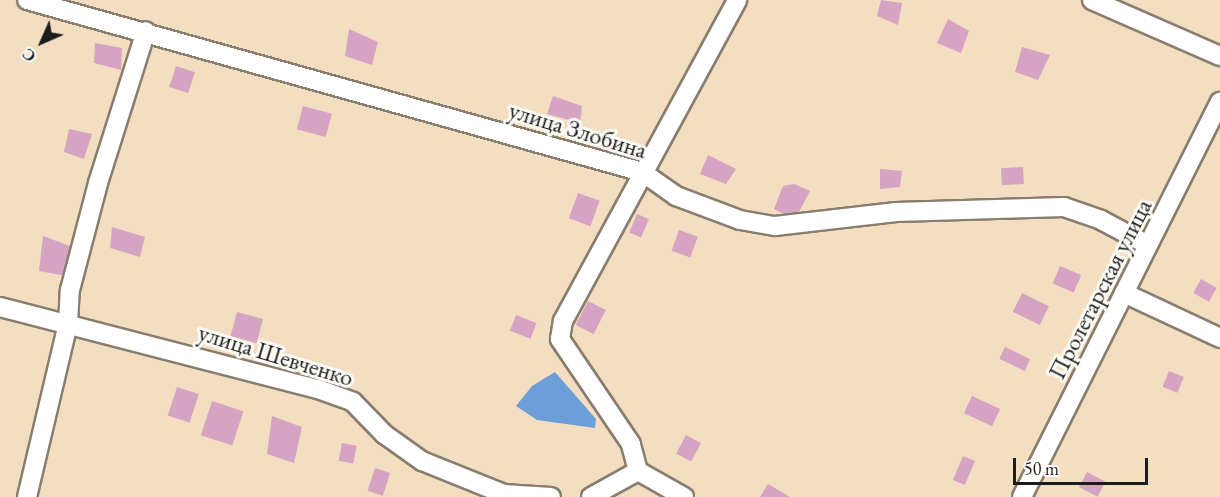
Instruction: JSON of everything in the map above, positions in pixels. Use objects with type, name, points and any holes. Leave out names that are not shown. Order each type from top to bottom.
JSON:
[{"type":"street","name":"улица Злобина","points":[[27,0],[146,31],[642,172],[676,196],[710,211],[775,226],[838,221],[896,212],[1064,207],[1101,220],[1148,245]]},
{"type":"street","points":[[684,497],[638,471],[631,444],[560,339],[563,321],[737,0]]},
{"type":"street","points":[[1092,0],[1220,56]]},
{"type":"street","points":[[27,497],[68,324],[70,290],[98,183],[146,31]]},
{"type":"street","name":"Пролетарская улица","points":[[1022,497],[1220,102]]},
{"type":"street","points":[[1124,292],[1220,338]]},
{"type":"street","name":"улица Шевченко","points":[[0,307],[318,389],[353,402],[384,434],[422,461],[504,494],[551,497]]},
{"type":"street","points":[[591,497],[638,471]]},
{"type":"water","points":[[555,372],[596,419],[595,428],[537,420],[516,406],[532,386]]},
{"type":"building","points":[[881,0],[902,3],[898,25],[877,16]]},
{"type":"building","points":[[948,19],[969,31],[961,53],[937,43]]},
{"type":"building","points":[[349,29],[378,42],[372,65],[345,56]]},
{"type":"building","points":[[95,43],[122,48],[121,70],[94,63]]},
{"type":"building","points":[[1022,47],[1050,55],[1038,80],[1015,72]]},
{"type":"building","points":[[176,66],[195,72],[188,93],[169,87]]},
{"type":"building","points":[[553,96],[582,106],[580,123],[547,114]]},
{"type":"building","points":[[303,106],[332,114],[326,137],[297,129]]},
{"type":"building","points":[[69,129],[92,134],[84,159],[64,152]]},
{"type":"building","points":[[708,155],[736,169],[726,184],[700,174]]},
{"type":"building","points":[[1023,167],[1024,184],[1002,185],[1001,168]]},
{"type":"building","points":[[880,169],[902,171],[900,187],[880,189]]},
{"type":"building","points":[[794,184],[810,191],[795,220],[774,209],[783,186]]},
{"type":"building","points":[[578,193],[600,201],[590,226],[569,218]]},
{"type":"building","points":[[637,214],[649,219],[641,237],[629,232]]},
{"type":"building","points":[[112,227],[145,237],[140,257],[110,248]]},
{"type":"building","points":[[679,230],[698,237],[690,258],[671,251]]},
{"type":"building","points":[[43,236],[73,247],[67,276],[39,271]]},
{"type":"building","points":[[1060,266],[1081,275],[1074,292],[1053,283]]},
{"type":"building","points":[[1201,279],[1217,288],[1209,302],[1193,293]]},
{"type":"building","points":[[1022,293],[1049,306],[1040,325],[1013,312]]},
{"type":"building","points":[[588,301],[606,310],[594,334],[576,325]]},
{"type":"building","points":[[237,312],[263,319],[257,343],[231,336]]},
{"type":"building","points":[[516,315],[537,323],[530,339],[510,331]]},
{"type":"building","points":[[1005,347],[1030,359],[1024,371],[999,359]]},
{"type":"building","points":[[1169,371],[1184,377],[1177,393],[1163,387]]},
{"type":"building","points":[[177,387],[199,394],[190,423],[168,416]]},
{"type":"building","points":[[972,396],[1000,409],[992,426],[964,413]]},
{"type":"building","points":[[212,401],[243,411],[232,445],[201,435]]},
{"type":"building","points":[[272,416],[302,427],[294,463],[267,454]]},
{"type":"building","points":[[686,435],[701,443],[691,462],[676,454]]},
{"type":"building","points":[[342,443],[357,446],[353,464],[339,461]]},
{"type":"building","points":[[963,456],[975,461],[965,485],[953,480]]},
{"type":"building","points":[[375,468],[390,473],[383,496],[368,491]]},
{"type":"building","points":[[1087,472],[1106,482],[1098,497],[1079,487]]},
{"type":"building","points":[[768,484],[790,497],[760,497]]}]
